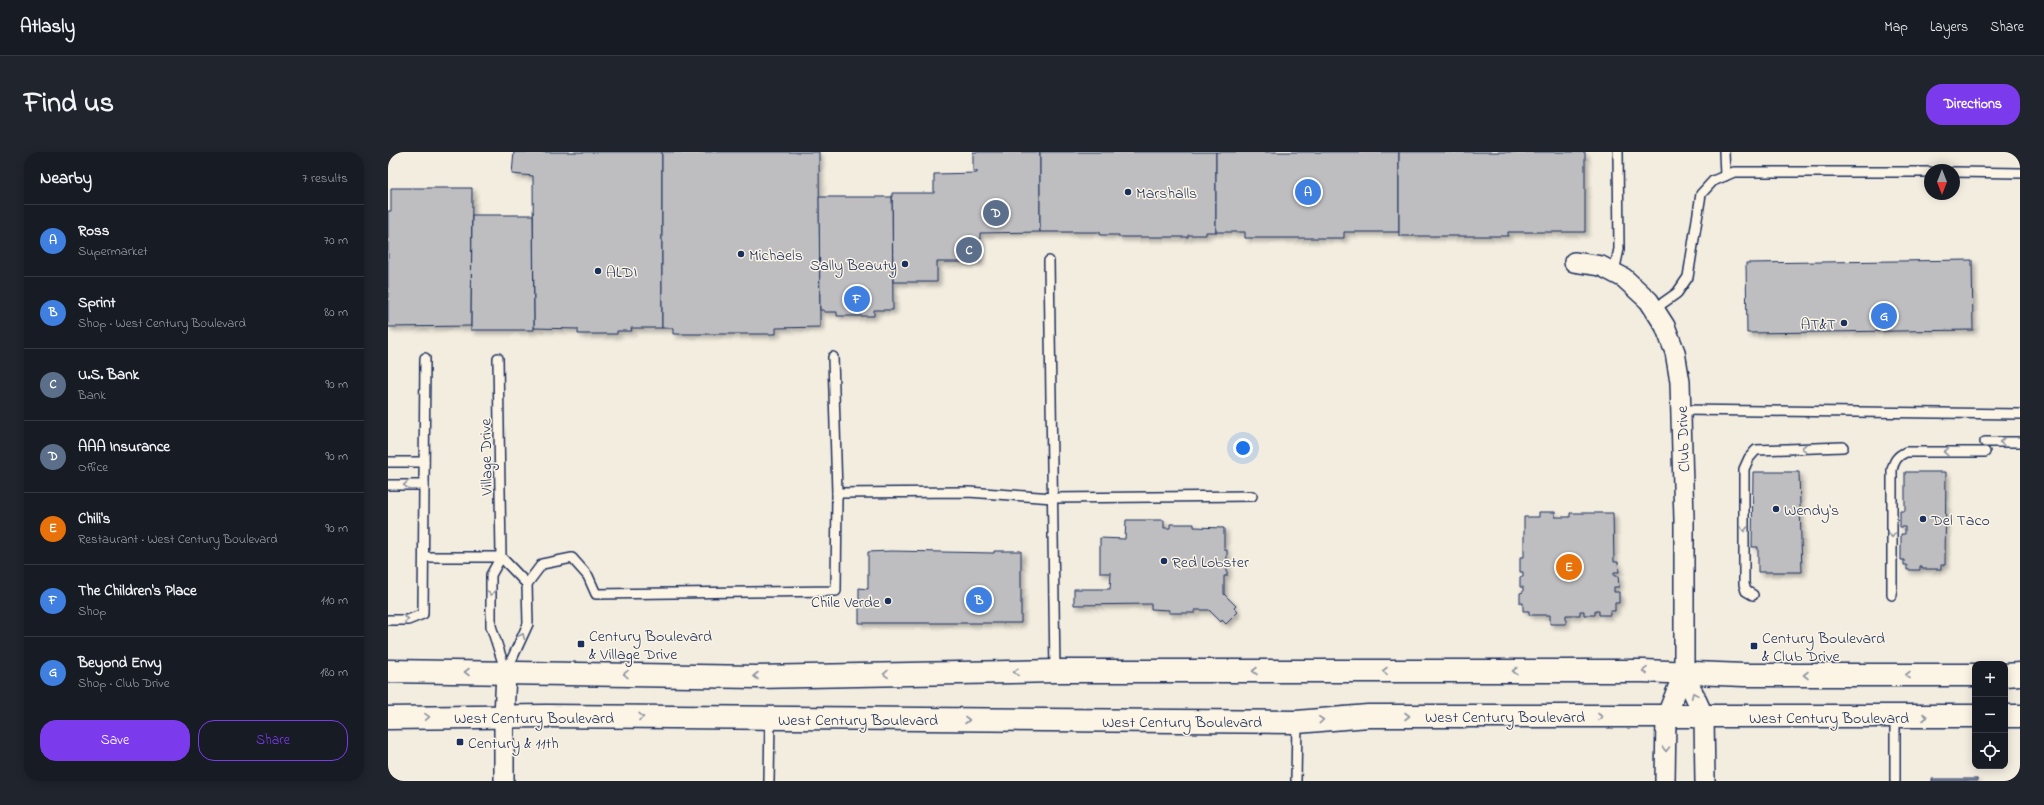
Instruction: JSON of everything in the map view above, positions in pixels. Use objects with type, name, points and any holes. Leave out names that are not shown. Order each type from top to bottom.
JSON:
[{"type":"main road","points":[[388,671],[756,676],[1055,671],[1684,672],[1744,675],[1972,675]]},
{"type":"main road","points":[[2008,674],[2020,674]]},
{"type":"main road","name":"West Century Boulevard","points":[[388,718],[504,717],[1297,722],[1368,716],[1972,716]]},
{"type":"main road","points":[[2008,716],[2020,716]]},
{"type":"street","name":"Club Drive","points":[[1574,262],[1601,266],[1624,278],[1649,301],[1653,310],[1665,326],[1675,352],[1680,382],[1684,520],[1684,672],[1666,717],[1665,781]]},
{"type":"street","points":[[504,781],[506,672]]},
{"type":"street","name":"Club Drive","points":[[1684,672],[1704,717],[1705,781]]},
{"type":"lane","points":[[1614,272],[1619,249],[1618,152]]},
{"type":"lane","points":[[1724,152],[1725,176]]},
{"type":"lane","points":[[1653,310],[1677,293],[1688,277],[1701,194],[1713,180],[1734,172],[1924,172]]},
{"type":"lane","points":[[1960,172],[2020,173]]},
{"type":"lane","points":[[1049,262],[1055,671]]},
{"type":"lane","points":[[506,672],[528,624],[527,584],[542,564],[572,558],[588,576],[596,594],[836,592],[837,493],[833,357]]},
{"type":"lane","points":[[388,620],[408,620],[423,614],[425,358]]},
{"type":"lane","name":"Village Drive","points":[[498,358],[501,556]]},
{"type":"lane","points":[[1680,410],[2020,414]]},
{"type":"lane","points":[[1985,442],[2020,442]]},
{"type":"lane","points":[[1753,595],[1746,592],[1744,584],[1744,469],[1749,458],[1756,450],[1843,447]]},
{"type":"lane","points":[[1892,595],[1892,470],[1894,461],[1899,455],[1906,452],[1985,452]]},
{"type":"lane","points":[[388,462],[424,462]]},
{"type":"lane","points":[[388,485],[424,485]]},
{"type":"lane","points":[[837,493],[968,492],[1053,498],[1252,496]]},
{"type":"lane","points":[[424,556],[501,556],[527,584]]},
{"type":"lane","points":[[501,556],[491,575],[491,626],[506,672]]},
{"type":"lane","points":[[1895,717],[1895,781]]},
{"type":"lane","points":[[769,781],[770,719]]},
{"type":"lane","points":[[1296,781],[1297,722]]},
{"type":"building","name":"ALDI","points":[[514,152],[662,152],[662,328],[631,328],[632,331],[617,331],[617,334],[578,334],[578,329],[534,328],[533,176],[512,174]]},
{"type":"building","name":"Michaels","points":[[662,152],[819,152],[820,327],[776,328],[776,334],[673,334],[673,328],[662,328]]},
{"type":"building","points":[[973,152],[1040,152],[1040,232],[980,233],[980,262],[937,262],[937,282],[893,282],[892,193],[934,193],[934,174],[977,173],[977,171],[973,171]]},
{"type":"building","name":"Marshalls","points":[[1040,152],[1216,152],[1216,232],[1206,232],[1206,235],[1188,235],[1188,237],[1119,237],[1119,235],[1100,235],[1100,232],[1040,232]]},
{"type":"building","points":[[1216,152],[1399,152],[1399,232],[1344,232],[1344,238],[1245,238],[1245,232],[1216,232]]},
{"type":"building","points":[[1399,152],[1585,152],[1585,232],[1508,232],[1508,236],[1399,236]]},
{"type":"building","points":[[391,188],[472,188],[471,326],[388,327],[388,211],[391,211]]},
{"type":"building","points":[[819,197],[892,197],[893,310],[874,310],[874,316],[837,316],[837,312],[824,312],[824,310],[820,310]]},
{"type":"building","points":[[472,215],[533,215],[534,330],[471,330]]},
{"type":"building","points":[[1972,260],[1973,330],[1747,333],[1746,263]]},
{"type":"building","name":"Wendy's","points":[[1753,472],[1799,472],[1802,572],[1758,572],[1758,547],[1752,547]]},
{"type":"building","name":"Del Taco","points":[[1905,472],[1946,472],[1945,565],[1941,565],[1941,569],[1922,569],[1922,566],[1920,566],[1920,570],[1907,570],[1907,565],[1904,565],[1904,560],[1901,560],[1901,534],[1905,534],[1905,527],[1900,527],[1900,511],[1905,511]]},
{"type":"building","points":[[1539,512],[1555,512],[1555,517],[1570,517],[1570,513],[1613,513],[1614,562],[1618,562],[1619,572],[1614,572],[1614,576],[1618,576],[1619,587],[1614,587],[1614,592],[1619,592],[1619,603],[1615,603],[1615,611],[1610,611],[1610,615],[1599,615],[1599,611],[1595,611],[1595,615],[1584,615],[1584,611],[1580,611],[1580,615],[1566,615],[1566,624],[1550,624],[1550,615],[1529,615],[1529,611],[1523,611],[1523,603],[1520,603],[1520,593],[1523,592],[1523,587],[1520,587],[1520,577],[1523,577],[1523,572],[1520,572],[1520,557],[1524,557],[1524,517],[1539,517]]},
{"type":"building","name":"Red Lobster","points":[[1126,520],[1164,520],[1164,528],[1170,528],[1170,524],[1194,524],[1194,527],[1224,528],[1224,550],[1227,550],[1227,576],[1224,576],[1224,594],[1236,606],[1234,608],[1238,612],[1226,624],[1222,620],[1221,622],[1209,610],[1195,610],[1195,613],[1169,613],[1169,610],[1151,609],[1151,604],[1074,605],[1074,589],[1110,589],[1111,573],[1100,573],[1100,538],[1125,539]]},
{"type":"building","points":[[994,551],[1021,551],[1021,623],[859,623],[859,588],[868,589],[868,552],[994,553]]},
{"type":"building","points":[[1932,779],[1977,779],[1977,781],[1932,781]]},
{"type":"place","name":"Marshalls","points":[[1128,192]]},
{"type":"place","name":"Ross","points":[[1308,192]]},
{"type":"place","name":"AAA Insurance","points":[[996,213]]},
{"type":"place","name":"U.S. Bank","points":[[969,250]]},
{"type":"place","name":"Michaels","points":[[741,254]]},
{"type":"place","name":"Sally Beauty","points":[[905,264]]},
{"type":"place","name":"ALDI","points":[[598,271]]},
{"type":"place","name":"The Children's Place","points":[[857,299]]},
{"type":"place","name":"Beyond Envy","points":[[1884,316]]},
{"type":"place","name":"AT&T","points":[[1844,323]]},
{"type":"place","name":"Wendy's","points":[[1776,509]]},
{"type":"place","name":"Del Taco","points":[[1923,519]]},
{"type":"place","name":"Red Lobster","points":[[1164,561]]},
{"type":"place","name":"Chili's","points":[[1569,567]]},
{"type":"place","name":"Sprint","points":[[979,600]]},
{"type":"place","name":"Chile Verde","points":[[888,601]]},
{"type":"place","name":"Century Boulevard & Village Drive","points":[[581,644]]},
{"type":"place","name":"Century Boulevard & Club Drive","points":[[1754,646]]},
{"type":"place","name":"Century & 11th","points":[[460,742]]}]
